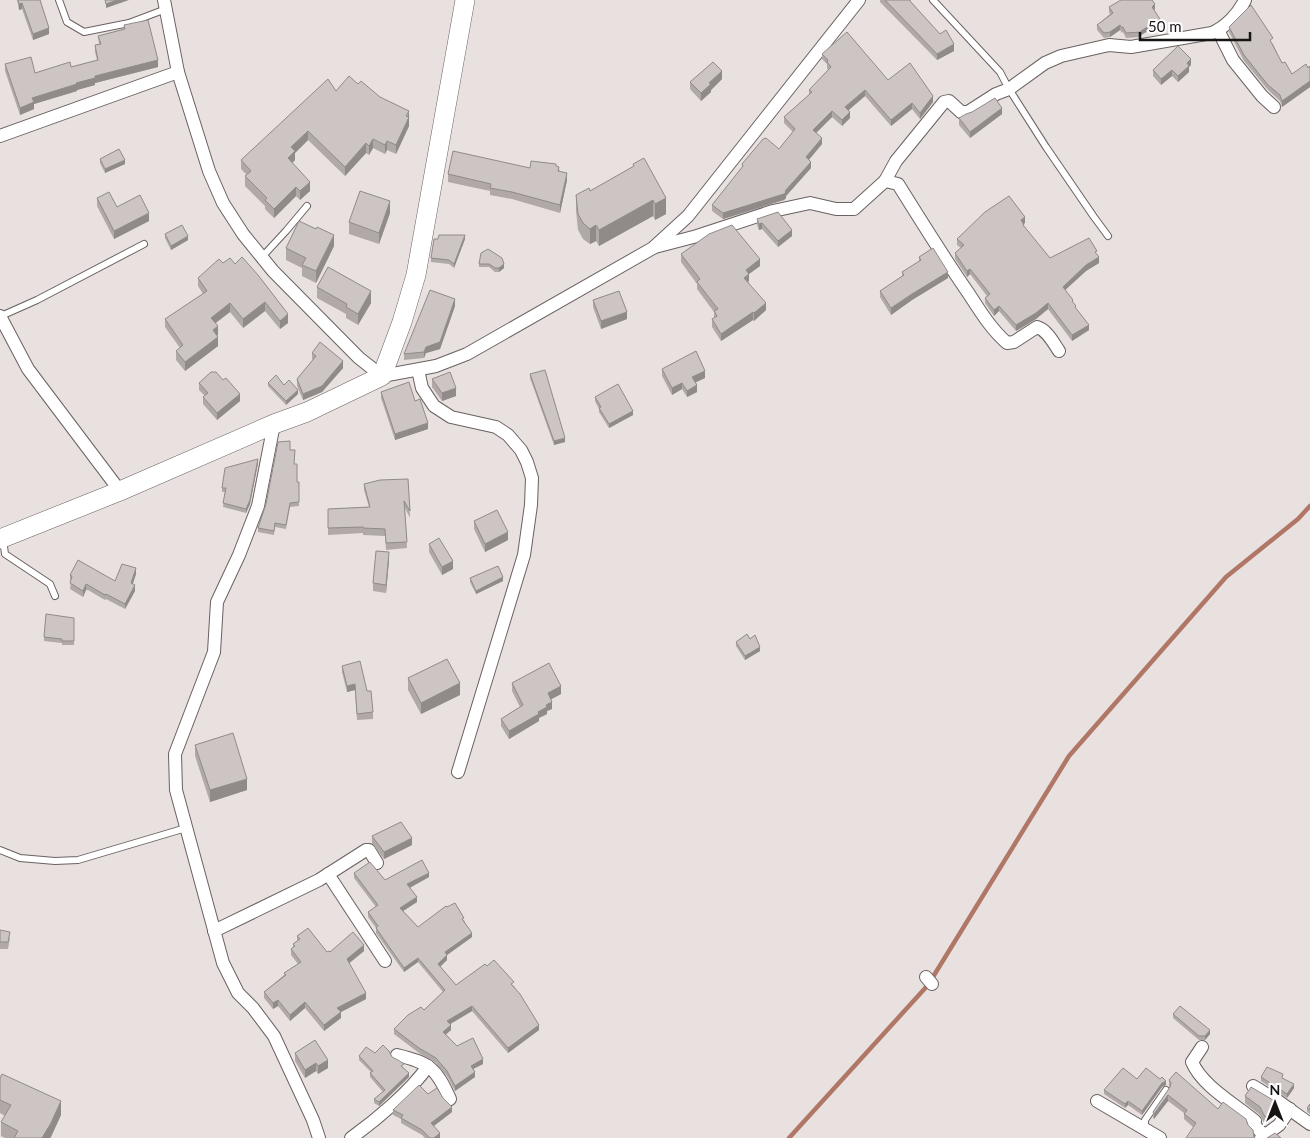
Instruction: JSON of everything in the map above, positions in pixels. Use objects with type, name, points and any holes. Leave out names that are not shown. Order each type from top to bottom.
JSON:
[{"type":"street","points":[[2,538],[120,491],[274,424],[307,412],[382,376],[436,366],[467,354],[653,248],[688,216],[859,0]]},
{"type":"street","points":[[653,248],[773,211],[810,203],[836,209],[854,209],[885,181],[896,161],[941,105],[949,101],[961,112],[968,112],[996,94],[1009,89],[1045,63],[1061,56],[1108,45],[1131,47],[1161,43],[1218,30],[1237,13],[1245,0]]},
{"type":"street","points":[[382,376],[402,322],[416,275],[464,1]]},
{"type":"street","points":[[165,5],[178,72],[209,171],[222,203],[243,234],[273,271],[359,358],[382,376]]},
{"type":"street","points":[[1218,30],[1233,60],[1274,107]]},
{"type":"street","points":[[0,136],[178,72]]},
{"type":"street","points":[[885,181],[898,184],[950,268],[1001,338],[1007,343],[1014,342],[1037,327],[1047,333],[1059,351]]},
{"type":"street","points":[[0,316],[28,369],[120,491]]},
{"type":"street","points":[[418,370],[422,388],[434,406],[451,417],[496,427],[508,435],[521,450],[532,478],[531,505],[524,555],[458,772]]},
{"type":"street","points":[[274,424],[258,506],[239,555],[217,602],[214,652],[176,754],[176,790],[223,963],[238,993],[253,1008],[274,1036],[313,1120],[319,1138]]},
{"type":"street","points":[[214,931],[328,874],[366,850],[369,850],[377,863]]},
{"type":"street","points":[[328,874],[386,961]]},
{"type":"street","points":[[1202,1047],[1192,1062],[1195,1070],[1206,1083],[1255,1121],[1254,1125],[1262,1136],[1279,1125],[1290,1109]]},
{"type":"street","points":[[397,1055],[420,1061],[428,1066],[442,1082],[450,1098]]},
{"type":"street","points":[[351,1138],[403,1094],[420,1078],[428,1066]]},
{"type":"street","points":[[1253,1086],[1310,1124]]},
{"type":"street","points":[[1097,1100],[1160,1138]]},
{"type":"lane","points":[[59,0],[67,22],[84,32],[129,23],[165,5]]},
{"type":"lane","points":[[933,0],[1000,72],[1046,147],[1108,236]]},
{"type":"lane","points":[[262,257],[307,206]]},
{"type":"lane","points":[[0,316],[37,300],[144,244]]},
{"type":"lane","points":[[2,538],[5,554],[50,584],[55,596]]},
{"type":"lane","points":[[0,850],[20,858],[55,861],[78,860],[186,828]]},
{"type":"lane","points":[[1145,1128],[1145,1120],[1166,1090]]},
{"type":"building","points":[[18,0],[40,0],[49,28],[33,34],[22,3],[19,4]]},
{"type":"building","points":[[105,0],[117,0],[106,4]]},
{"type":"building","points":[[885,0],[910,0],[940,34],[946,30],[954,44],[937,54]]},
{"type":"building","points":[[1121,0],[1152,0],[1155,4],[1152,7],[1160,19],[1141,32],[1126,33],[1120,25],[1110,32],[1104,33],[1097,25],[1113,13],[1109,7]]},
{"type":"building","points":[[1251,5],[1273,38],[1270,40],[1282,63],[1285,62],[1292,74],[1306,64],[1308,68],[1310,66],[1310,81],[1282,101],[1280,95],[1268,85],[1244,55],[1229,27]]},
{"type":"building","points":[[148,20],[158,60],[95,76],[95,78],[32,98],[34,102],[20,108],[5,64],[31,57],[35,73],[70,62],[71,67],[98,60],[95,45],[101,44],[98,36],[125,29],[124,25]]},
{"type":"building","points":[[847,32],[888,80],[910,63],[933,96],[920,113],[912,103],[891,120],[865,90],[845,107],[850,112],[842,120],[832,111],[813,130],[822,138],[806,157],[811,162],[784,194],[723,213],[712,205],[763,139],[766,138],[779,149],[795,129],[784,117],[812,92],[809,90],[831,67],[827,62],[828,60],[822,54]]},
{"type":"building","points":[[1178,46],[1191,59],[1187,63],[1189,66],[1178,76],[1172,70],[1161,79],[1153,70]]},
{"type":"building","points":[[713,62],[722,71],[701,93],[690,82]]},
{"type":"building","points":[[349,76],[358,84],[361,81],[380,97],[409,111],[406,116],[409,117],[396,145],[387,141],[385,145],[373,139],[369,146],[366,143],[345,167],[308,131],[291,147],[295,151],[288,158],[310,182],[300,191],[296,187],[274,209],[265,200],[267,198],[245,176],[251,171],[241,160],[328,79],[336,91]]},
{"type":"building","points":[[995,98],[1002,108],[970,132],[959,118]]},
{"type":"building","points":[[119,149],[125,160],[105,169],[100,159]]},
{"type":"building","points":[[453,151],[530,168],[531,161],[556,164],[559,167],[558,171],[567,173],[560,205],[490,188],[491,184],[448,174]]},
{"type":"building","points":[[644,158],[666,198],[655,204],[653,200],[599,230],[596,225],[590,229],[583,223],[578,214],[576,195],[589,188],[590,191],[634,166],[633,164]]},
{"type":"building","points":[[360,191],[390,201],[379,233],[349,222]]},
{"type":"building","points":[[109,192],[117,207],[140,195],[149,213],[114,231],[97,198]]},
{"type":"building","points":[[1009,196],[1025,217],[1021,220],[1023,225],[1050,258],[1089,238],[1097,251],[1095,252],[1099,257],[1086,265],[1063,287],[1089,325],[1072,335],[1048,303],[1016,325],[999,306],[994,310],[985,298],[990,294],[970,269],[967,271],[955,253],[964,245],[957,239],[985,212]]},
{"type":"building","points":[[778,212],[792,230],[778,241],[762,223],[759,224],[757,219]]},
{"type":"building","points":[[299,221],[334,235],[316,271],[302,265],[306,258],[286,248]]},
{"type":"building","points":[[182,225],[188,236],[171,246],[165,234]]},
{"type":"building","points":[[732,225],[760,259],[746,270],[749,274],[744,278],[766,303],[721,334],[712,319],[717,316],[714,311],[718,309],[697,282],[700,279],[681,254],[709,234]]},
{"type":"building","points":[[439,235],[465,235],[454,264],[449,260],[431,258],[434,239],[438,239]]},
{"type":"building","points":[[933,248],[948,272],[891,308],[880,291],[904,275],[902,272],[921,260],[919,257]]},
{"type":"building","points":[[488,249],[502,258],[504,264],[499,268],[489,264],[479,264],[481,253]]},
{"type":"building","points":[[242,257],[288,314],[280,321],[265,302],[243,319],[230,303],[211,318],[218,326],[213,330],[218,337],[185,362],[176,351],[183,345],[165,319],[207,291],[198,278],[219,259],[223,263],[230,258],[235,264]]},
{"type":"building","points":[[328,267],[371,291],[358,314],[346,307],[347,304],[317,287]]},
{"type":"building","points":[[430,290],[455,299],[440,342],[426,347],[424,352],[404,354]]},
{"type":"building","points":[[619,291],[627,312],[601,321],[593,300]]},
{"type":"building","points":[[320,342],[343,361],[322,386],[303,394],[297,379],[316,356],[312,353]]},
{"type":"building","points":[[696,351],[705,371],[692,377],[697,385],[687,391],[682,383],[672,388],[662,369]]},
{"type":"building","points":[[545,370],[565,438],[554,441],[530,374]]},
{"type":"building","points":[[211,372],[216,372],[223,380],[226,378],[240,394],[217,413],[203,397],[208,393],[199,383]]},
{"type":"building","points":[[450,372],[456,388],[442,393],[432,379]]},
{"type":"building","points":[[276,375],[284,385],[289,380],[298,390],[286,401],[268,383]]},
{"type":"building","points":[[409,382],[415,401],[420,399],[428,423],[395,434],[381,392]]},
{"type":"building","points":[[618,384],[633,411],[609,424],[599,408],[601,407],[595,397]]},
{"type":"building","points":[[290,441],[290,450],[295,450],[294,464],[297,464],[299,502],[290,503],[286,525],[275,523],[274,531],[258,528],[266,504],[278,442]]},
{"type":"building","points":[[258,459],[250,500],[246,509],[223,503],[226,488],[222,488],[225,468]]},
{"type":"building","points":[[408,479],[410,511],[404,501],[407,542],[386,543],[385,529],[363,527],[328,528],[328,509],[370,507],[364,484],[380,480]]},
{"type":"building","points":[[497,510],[508,532],[485,544],[474,521]]},
{"type":"building","points":[[439,538],[453,561],[442,567],[429,544]]},
{"type":"building","points":[[376,551],[389,552],[386,585],[373,583]]},
{"type":"building","points":[[78,560],[115,581],[122,564],[136,568],[131,583],[135,585],[125,604],[86,584],[83,591],[70,583],[72,576],[70,575]]},
{"type":"building","points":[[498,566],[503,577],[476,591],[470,578]]},
{"type":"building","points":[[46,614],[74,618],[74,641],[62,641],[62,639],[44,637]]},
{"type":"building","points":[[747,634],[750,639],[755,635],[760,647],[745,656],[736,642]]},
{"type":"building","points":[[447,659],[460,683],[421,703],[408,678]]},
{"type":"building","points":[[360,661],[367,691],[371,691],[373,712],[357,714],[355,684],[347,686],[342,666]]},
{"type":"building","points":[[549,663],[561,686],[548,693],[552,702],[538,712],[539,714],[509,731],[501,719],[523,705],[512,683]]},
{"type":"building","points":[[233,733],[247,779],[210,790],[195,745]]},
{"type":"building","points":[[401,822],[412,838],[384,852],[372,836]]},
{"type":"building","points":[[422,860],[429,873],[407,884],[417,897],[400,908],[418,927],[446,906],[455,903],[464,918],[462,919],[472,933],[445,952],[447,955],[438,964],[456,985],[485,964],[487,966],[494,960],[514,982],[511,984],[520,994],[539,1025],[508,1048],[472,1006],[447,1021],[451,1025],[443,1032],[457,1046],[473,1038],[483,1059],[471,1066],[475,1072],[455,1086],[447,1071],[436,1058],[394,1029],[408,1015],[421,1007],[424,1010],[445,990],[418,958],[404,968],[376,928],[378,926],[368,912],[378,905],[354,873],[370,862],[385,880]]},
{"type":"building","points":[[308,928],[327,952],[330,952],[353,932],[364,945],[347,959],[366,993],[337,1008],[341,1012],[324,1025],[305,1002],[290,1015],[278,1000],[273,1003],[264,992],[286,975],[284,973],[301,962],[291,949],[295,946],[293,944],[300,939],[297,936]]},
{"type":"building","points":[[0,930],[10,932],[8,942],[0,942]]},
{"type":"building","points":[[1180,1006],[1210,1030],[1205,1036],[1199,1036],[1173,1014]]},
{"type":"building","points":[[315,1040],[328,1060],[318,1066],[316,1063],[305,1070],[295,1053]]},
{"type":"building","points":[[383,1045],[392,1057],[404,1064],[401,1066],[409,1073],[379,1102],[374,1099],[385,1090],[370,1073],[373,1071],[359,1056],[366,1047],[375,1053]]},
{"type":"building","points":[[1267,1067],[1283,1074],[1282,1078],[1294,1084],[1287,1094],[1261,1077]]},
{"type":"building","points":[[1123,1068],[1137,1079],[1146,1068],[1160,1079],[1162,1077],[1166,1081],[1162,1083],[1142,1111],[1128,1101],[1125,1104],[1104,1090]]},
{"type":"building","points":[[1176,1072],[1218,1109],[1223,1102],[1246,1119],[1248,1125],[1253,1130],[1255,1138],[1186,1138],[1196,1123],[1184,1114],[1187,1110],[1168,1095],[1154,1114],[1153,1112],[1170,1087],[1171,1083],[1169,1080]]},
{"type":"building","points":[[2,1074],[61,1101],[42,1138],[14,1138],[18,1131],[1,1122],[11,1105],[0,1100],[0,1078]]},
{"type":"building","points":[[419,1085],[428,1094],[437,1088],[452,1107],[431,1123],[440,1133],[434,1138],[430,1138],[422,1130],[401,1118],[403,1115],[393,1110]]},
{"type":"building","points":[[1251,1087],[1278,1103],[1270,1114],[1265,1117],[1260,1107],[1245,1096]]},
{"type":"building","points":[[1275,1133],[1281,1138],[1267,1138]]},
{"type":"waterway","points":[[789,1138],[928,985],[1069,756],[1226,577],[1298,519],[1310,506]]}]
